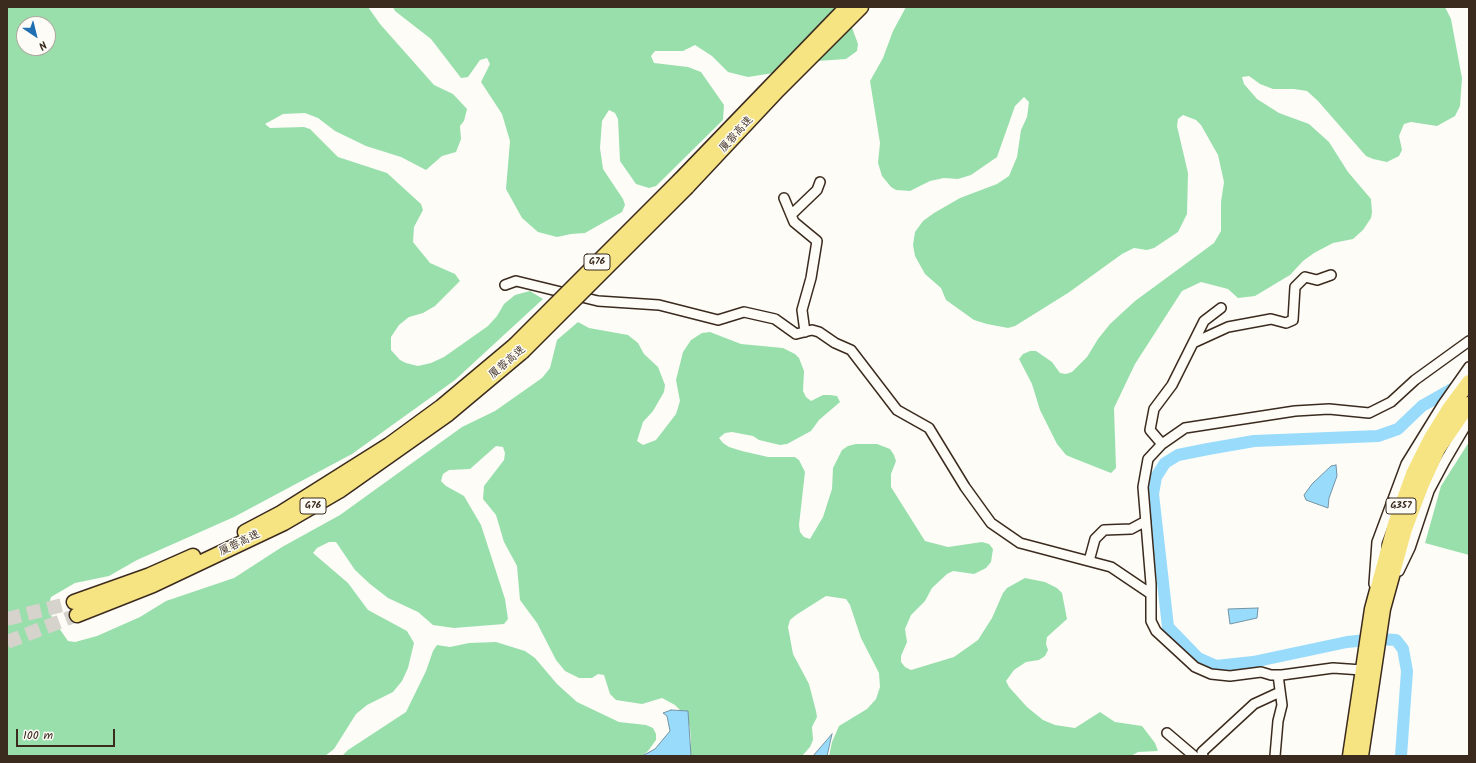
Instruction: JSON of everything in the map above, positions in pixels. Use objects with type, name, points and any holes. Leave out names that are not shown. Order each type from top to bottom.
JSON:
[{"type":"highway","name":"厦蓉高速","points":[[706,160],[770,85],[847,7]]},
{"type":"highway","name":"厦蓉高速","points":[[76,608],[220,544],[281,513],[389,445],[519,348],[861,7]]},
{"type":"highway","name":"G357","points":[[1361,756],[1368,671],[1377,609],[1422,484],[1458,411],[1469,382]]},
{"type":"highway","name":"G357","points":[[1350,756],[1368,671]]},
{"type":"street","points":[[791,215],[817,190],[820,182]]},
{"type":"street","points":[[784,198],[794,222],[817,241],[811,278],[802,310],[805,332]]},
{"type":"street","points":[[1193,343],[1228,327],[1271,319],[1286,323],[1293,320],[1295,287],[1305,277],[1317,280],[1331,275]]},
{"type":"street","points":[[505,285],[516,281],[598,301],[659,305],[718,320],[744,312],[776,319],[796,334],[812,330],[820,332],[835,343],[851,350],[897,410],[929,428],[965,487],[991,523],[1020,543],[1111,567],[1151,594]]},
{"type":"street","points":[[1162,444],[1150,430],[1154,409],[1172,384],[1204,321],[1221,308]]},
{"type":"street","points":[[1368,671],[1333,668],[1278,675],[1261,672],[1230,676],[1211,674],[1195,667],[1156,631],[1151,621],[1151,594],[1143,487],[1148,459],[1162,444],[1185,428],[1256,416],[1329,409],[1369,413],[1391,402],[1415,380],[1469,341]]},
{"type":"street","points":[[1377,609],[1377,542],[1391,501],[1406,464],[1458,411],[1469,367]]},
{"type":"street","points":[[1089,561],[1095,539],[1104,530],[1131,529],[1146,521]]},
{"type":"street","points":[[1275,756],[1278,721],[1282,705],[1278,675]]},
{"type":"street","points":[[1203,756],[1202,752],[1254,704],[1280,692]]},
{"type":"street","points":[[1167,733],[1194,756]]},
{"type":"green space","points":[[7,7],[368,7],[380,24],[434,85],[453,94],[467,109],[464,121],[460,126],[461,139],[456,152],[442,156],[426,170],[401,157],[366,146],[335,131],[318,118],[305,113],[283,114],[265,124],[270,128],[304,127],[310,129],[338,157],[387,173],[421,204],[423,210],[414,227],[413,242],[430,263],[455,274],[460,281],[435,306],[423,313],[409,317],[399,325],[391,337],[391,350],[400,360],[406,363],[418,366],[431,363],[444,357],[488,326],[497,316],[504,304],[515,295],[530,291],[543,299],[455,380],[352,454],[234,517],[137,560],[109,576],[75,583],[51,597],[49,604],[52,618],[68,641],[75,642],[97,636],[140,617],[166,601],[234,578],[282,547],[340,515],[462,427],[495,411],[542,378],[550,368],[557,340],[578,322],[589,328],[628,335],[638,343],[644,354],[658,367],[665,385],[664,392],[653,411],[643,422],[637,441],[643,445],[656,440],[676,414],[680,401],[676,380],[683,352],[691,340],[702,333],[710,332],[741,344],[783,348],[795,354],[799,358],[804,371],[803,391],[806,397],[811,401],[823,395],[837,396],[840,402],[819,420],[811,431],[787,444],[780,445],[759,440],[753,436],[732,432],[725,433],[719,438],[729,447],[742,451],[768,457],[795,457],[799,460],[805,472],[799,525],[800,532],[804,537],[810,539],[823,517],[832,489],[833,468],[842,450],[848,446],[856,444],[877,444],[890,449],[894,455],[896,461],[891,474],[891,487],[925,541],[948,547],[982,542],[989,544],[993,549],[991,562],[986,568],[974,574],[953,571],[947,574],[932,588],[925,601],[911,615],[905,629],[907,642],[901,656],[901,662],[905,667],[911,670],[954,657],[978,640],[992,618],[1003,593],[1007,588],[1025,578],[1045,582],[1057,588],[1062,593],[1067,619],[1047,637],[1046,644],[1048,650],[1045,656],[1039,660],[1026,662],[1014,670],[1006,681],[1009,687],[1027,707],[1043,720],[1055,725],[1075,728],[1100,712],[1115,722],[1142,726],[1155,743],[1158,751],[1138,752],[1131,756],[829,756],[832,742],[839,726],[867,709],[876,699],[880,687],[879,673],[861,638],[850,605],[846,599],[826,596],[796,615],[790,620],[788,627],[793,654],[809,684],[816,711],[817,717],[812,727],[813,740],[810,747],[802,756],[689,756],[691,742],[690,727],[685,715],[675,705],[662,698],[642,704],[616,700],[610,694],[604,675],[598,674],[592,678],[579,678],[565,671],[556,660],[537,623],[520,600],[517,566],[504,542],[496,515],[483,499],[484,486],[504,460],[505,453],[503,447],[496,446],[470,469],[449,470],[443,474],[441,481],[446,486],[464,496],[481,525],[505,599],[508,619],[504,624],[454,628],[433,625],[418,612],[388,598],[370,584],[355,570],[336,542],[329,542],[317,548],[313,553],[348,583],[368,610],[407,631],[414,643],[408,668],[402,681],[393,692],[367,705],[356,714],[334,749],[325,756],[7,756]]},
{"type":"green space","points":[[393,7],[840,7],[851,25],[858,44],[857,51],[846,59],[818,61],[799,69],[748,77],[728,72],[712,56],[695,45],[683,51],[655,51],[651,56],[654,63],[688,67],[701,72],[724,105],[723,120],[656,186],[649,188],[636,184],[620,161],[618,119],[615,113],[609,110],[602,121],[600,148],[603,169],[623,199],[625,205],[622,212],[585,233],[557,237],[538,232],[522,218],[506,189],[510,141],[502,114],[481,82],[490,64],[487,58],[480,60],[468,77],[461,78],[431,39],[395,11]]},
{"type":"green space","points":[[906,7],[1445,7],[1451,19],[1462,78],[1460,106],[1455,116],[1437,126],[1411,122],[1404,124],[1399,136],[1402,150],[1399,156],[1387,162],[1366,156],[1318,101],[1307,91],[1294,89],[1273,89],[1260,84],[1249,76],[1242,77],[1244,84],[1257,99],[1279,113],[1309,124],[1329,142],[1348,172],[1371,199],[1371,218],[1363,230],[1353,239],[1333,243],[1314,253],[1303,261],[1290,275],[1255,296],[1238,298],[1228,289],[1201,282],[1182,291],[1135,364],[1114,408],[1116,468],[1111,473],[1066,455],[1057,444],[1040,410],[1032,384],[1019,359],[1023,354],[1030,351],[1036,351],[1052,362],[1060,373],[1066,374],[1072,372],[1087,357],[1098,339],[1110,324],[1135,301],[1214,243],[1221,231],[1221,202],[1224,182],[1218,155],[1201,125],[1196,120],[1183,115],[1178,119],[1177,126],[1188,173],[1187,214],[1178,232],[1154,248],[1147,250],[1134,248],[1122,254],[1068,293],[1015,326],[1008,328],[974,320],[946,300],[941,288],[925,274],[915,256],[913,245],[915,232],[923,221],[934,213],[960,198],[997,184],[1009,176],[1017,157],[1021,130],[1027,117],[1029,102],[1024,97],[1015,106],[997,157],[971,175],[958,179],[944,178],[930,181],[910,191],[896,190],[891,187],[882,176],[878,163],[880,143],[870,81],[883,58],[893,31]]},
{"type":"green space","points":[[1469,442],[1469,555],[1425,543],[1441,486]]},
{"type":"green space","points":[[496,642],[525,651],[535,658],[557,684],[577,702],[619,722],[646,725],[653,728],[656,734],[656,740],[648,751],[642,756],[342,756],[348,750],[406,712],[437,645],[450,647],[469,643]]},
{"type":"water","points":[[1336,465],[1337,476],[1329,498],[1328,508],[1306,500],[1304,495],[1312,484],[1331,466]]},
{"type":"water","points":[[1258,608],[1257,618],[1230,624],[1228,609]]},
{"type":"water","points":[[671,710],[688,711],[691,756],[642,756],[655,749],[670,731],[667,716],[663,713]]},
{"type":"water","points":[[832,734],[827,756],[813,756]]},
{"type":"waterway","points":[[1401,756],[1407,671],[1403,649],[1396,640],[1377,639],[1347,642],[1253,662],[1216,666],[1198,658],[1168,627],[1153,494],[1156,477],[1165,463],[1178,455],[1254,441],[1378,436],[1398,429],[1422,406],[1459,385]]},
{"type":"tunnel","points":[[7,619],[74,602]]},
{"type":"tunnel","points":[[7,642],[77,615]]}]
